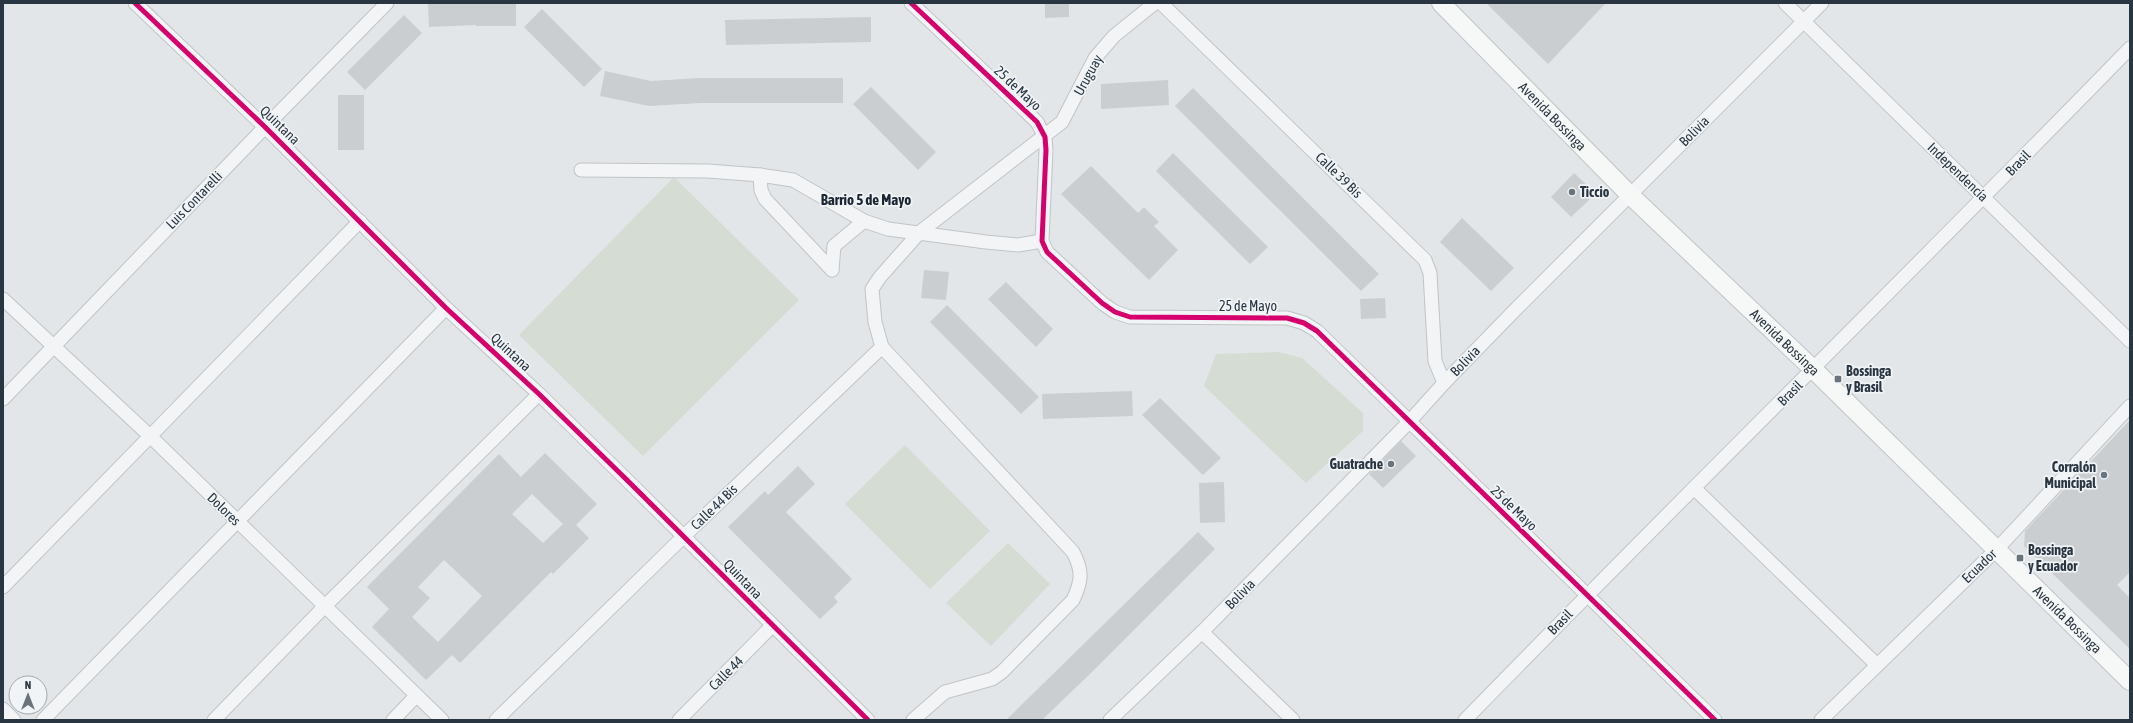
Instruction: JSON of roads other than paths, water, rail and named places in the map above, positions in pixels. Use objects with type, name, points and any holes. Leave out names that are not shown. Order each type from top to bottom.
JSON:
[{"type":"main road","name":"Avenida Bossinga","points":[[1447,5],[1629,194],[1814,370],[2130,681]]},
{"type":"street","name":"Quintana","points":[[135,3],[265,127],[446,308],[539,394],[684,536],[862,718]]},
{"type":"street","name":"Luis Contarelli","points":[[3,399],[265,127],[388,3]]},
{"type":"street","name":"25 de Mayo","points":[[911,3],[1037,122],[1045,137]]},
{"type":"street","name":"Uruguay","points":[[882,347],[875,322],[872,289],[880,277],[920,232],[1045,137],[1062,122],[1095,58],[1114,36],[1155,3]]},
{"type":"street","name":"Calle 39 Bis","points":[[1161,3],[1425,260],[1430,273],[1435,361],[1444,383]]},
{"type":"street","name":"Independencía","points":[[1785,3],[2130,341]]},
{"type":"street","name":"Bolivia","points":[[1110,720],[1202,632],[1409,422],[1444,383],[1629,194],[1822,3]]},
{"type":"street","name":"Brasil","points":[[1466,720],[1587,595],[1814,370],[2130,48]]},
{"type":"street","points":[[581,170],[708,171],[760,175],[793,180],[864,221],[888,229],[1018,245],[1042,241],[1045,137]]},
{"type":"street","points":[[760,175],[760,190],[765,199],[832,270],[834,246],[864,221]]},
{"type":"street","points":[[3,587],[360,221]]},
{"type":"street","name":"25 de Mayo","points":[[1042,241],[1047,252],[1115,312],[1130,317],[1287,318],[1304,323],[1317,331],[1715,720]]},
{"type":"street","name":"Dolores","points":[[3,300],[150,436],[324,607],[442,720]]},
{"type":"street","points":[[43,720],[446,308]]},
{"type":"street","points":[[882,347],[1073,552],[1080,564],[1079,587],[1073,600],[1002,672],[992,679],[945,692],[913,720]]},
{"type":"street","name":"Calle 44 Bis","points":[[496,720],[684,536],[882,347]]},
{"type":"street","points":[[214,720],[324,607],[539,394]]},
{"type":"street","name":"Ecuador","points":[[1821,720],[1997,549],[2130,406]]},
{"type":"street","points":[[1694,488],[1877,665]]},
{"type":"street","name":"Calle 44","points":[[679,720],[772,626]]},
{"type":"street","points":[[1202,632],[1293,720]]},
{"type":"street","points":[[393,720],[416,696]]},
{"type":"street","points":[[3,709],[14,720]]},
{"type":"place","name":"Ticcio","points":[[1572,192]]},
{"type":"place","name":"Bossinga y Brasil","points":[[1838,379]]},
{"type":"place","name":"Guatrache","points":[[1391,464]]},
{"type":"place","name":"Corralón Municipal","points":[[2104,475]]},
{"type":"place","name":"Bossinga y Ecuador","points":[[2020,558]]},
{"type":"district","name":"Barrio 5 de Mayo","points":[[866,199]]}]
